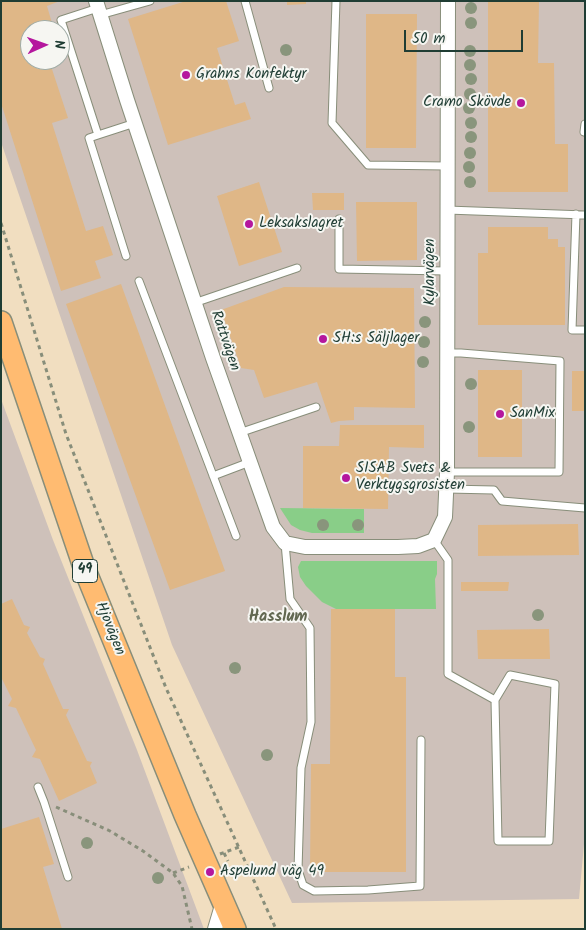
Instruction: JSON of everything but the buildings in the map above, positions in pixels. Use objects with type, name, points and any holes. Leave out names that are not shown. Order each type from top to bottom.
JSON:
[{"type":"main road","name":"Hjovägen","points":[[1,322],[85,570],[181,806],[235,929]]},
{"type":"street","name":"Kylarvägen","points":[[434,540],[445,517],[447,489],[448,1]]},
{"type":"street","name":"Rattvägen","points":[[98,8],[194,303],[273,527],[285,543]]},
{"type":"street","points":[[285,543],[305,547],[398,547],[418,546],[434,540]]},
{"type":"street","points":[[215,929],[223,902]]},
{"type":"lane","points":[[98,135],[61,20],[98,8],[150,1]]},
{"type":"lane","points":[[245,1],[269,88]]},
{"type":"lane","points":[[336,1],[332,123],[368,165],[448,166]]},
{"type":"lane","points":[[126,256],[89,138],[135,123]]},
{"type":"lane","points":[[584,132],[585,124]]},
{"type":"lane","points":[[448,210],[585,215]]},
{"type":"lane","points":[[576,214],[572,330],[585,330]]},
{"type":"lane","points":[[339,219],[338,269],[448,270]]},
{"type":"lane","points":[[194,303],[297,268]]},
{"type":"lane","points":[[139,282],[236,536]]},
{"type":"lane","points":[[447,352],[560,361],[559,472],[447,472]]},
{"type":"lane","points":[[240,433],[316,407]]},
{"type":"lane","points":[[213,476],[250,462]]},
{"type":"lane","points":[[447,489],[494,490],[502,501],[585,508]]},
{"type":"lane","points":[[434,540],[448,560],[448,674],[495,700]]},
{"type":"lane","points":[[285,543],[290,599],[310,628],[311,722],[301,768],[298,870],[303,885],[314,891],[420,886],[421,740]]},
{"type":"lane","points":[[510,675],[554,684],[549,840],[498,841],[495,700],[510,675]]},
{"type":"lane","points":[[38,787],[68,877]]},
{"type":"path","points":[[1,223],[66,434],[166,688],[276,929]]},
{"type":"path","points":[[44,802],[110,830],[173,873],[182,886],[192,929]]},
{"type":"path","points":[[224,853],[228,861]]},
{"type":"shaded area","points":[[1,1],[585,1],[585,833],[579,899],[292,903],[172,645],[1,142]]},
{"type":"shaded area","points":[[1,399],[53,540],[137,750],[204,929],[1,929]]},
{"type":"green space","points":[[280,508],[364,509],[364,533],[312,533],[300,530],[291,525]]},
{"type":"green space","points":[[301,561],[437,561],[435,579],[436,609],[336,609],[322,602],[306,586],[300,577],[298,567]]},
{"type":"place","name":"Grahns Konfektyr","points":[[186,75]]},
{"type":"place","name":"Cramo Skövde","points":[[521,103]]},
{"type":"place","name":"Leksakslagret","points":[[249,224]]},
{"type":"place","name":"SH:s Säljlager","points":[[323,339]]},
{"type":"place","name":"SanMix","points":[[500,414]]},
{"type":"place","name":"SISAB Svets & Verktygsgrosisten","points":[[346,478]]},
{"type":"place","name":"Aspelund väg 49","points":[[210,872]]},
{"type":"district","name":"Hasslum","points":[[278,618]]}]
